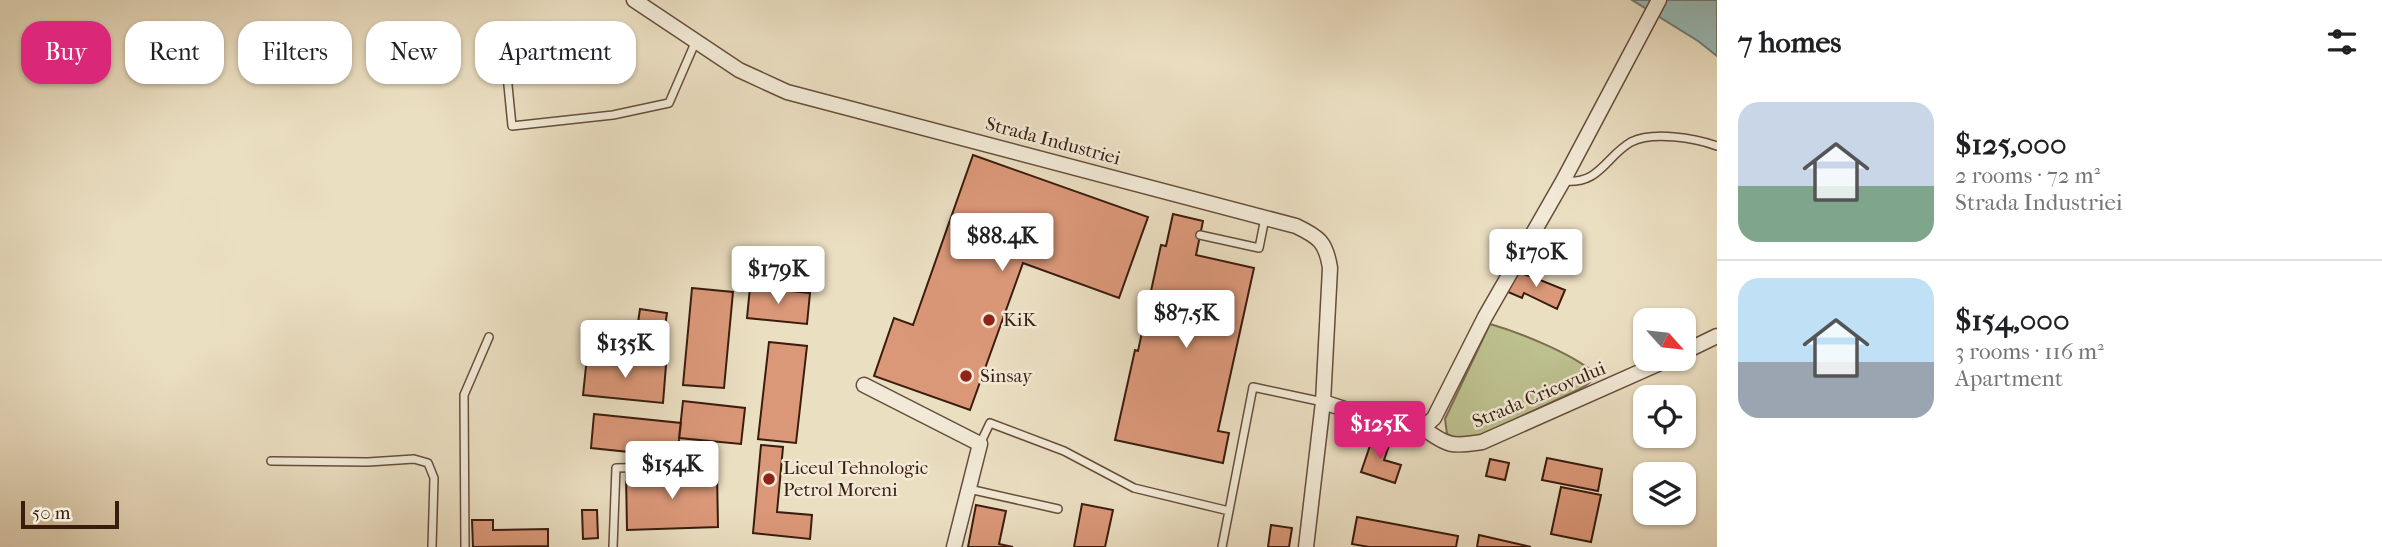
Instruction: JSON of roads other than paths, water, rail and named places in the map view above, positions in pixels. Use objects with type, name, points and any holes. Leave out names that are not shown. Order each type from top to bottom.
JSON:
[{"type":"street","name":"Strada Industriei","points":[[634,0],[739,71],[787,92],[1265,218],[1312,233],[1328,252],[1330,268],[1323,402],[1306,547]]},
{"type":"street","points":[[1323,402],[1409,430],[1423,428],[1434,418],[1485,317],[1563,181],[1659,0]]},
{"type":"street","points":[[1696,346],[1717,336]]},
{"type":"street","name":"Strada Cricovului","points":[[1423,428],[1441,442],[1451,445],[1482,442],[1642,371]]},
{"type":"street","points":[[864,384],[980,444],[954,547]]},
{"type":"lane","points":[[508,84],[512,126],[612,115],[669,103],[695,43]]},
{"type":"lane","points":[[1563,181],[1575,183],[1586,180],[1632,142],[1658,136],[1717,146]]},
{"type":"lane","points":[[1200,234],[1259,248],[1265,218]]},
{"type":"lane","points":[[465,547],[464,395],[489,337]]},
{"type":"lane","points":[[1222,547],[1253,387],[1323,402]]},
{"type":"lane","points":[[980,444],[990,424],[1064,451],[1134,488],[1229,511]]},
{"type":"lane","points":[[271,461],[368,462],[414,459],[428,463],[434,478],[432,547]]},
{"type":"lane","points":[[613,547],[616,468],[663,467]]},
{"type":"lane","points":[[969,489],[1058,509]]},
{"type":"water","points":[[1632,0],[1717,0],[1717,56],[1698,41]]},
{"type":"place","name":"KiK","points":[[989,320]]},
{"type":"place","name":"Sinsay","points":[[966,376]]},
{"type":"place","name":"Liceul Tehnologic Petrol Moreni","points":[[769,479]]}]
